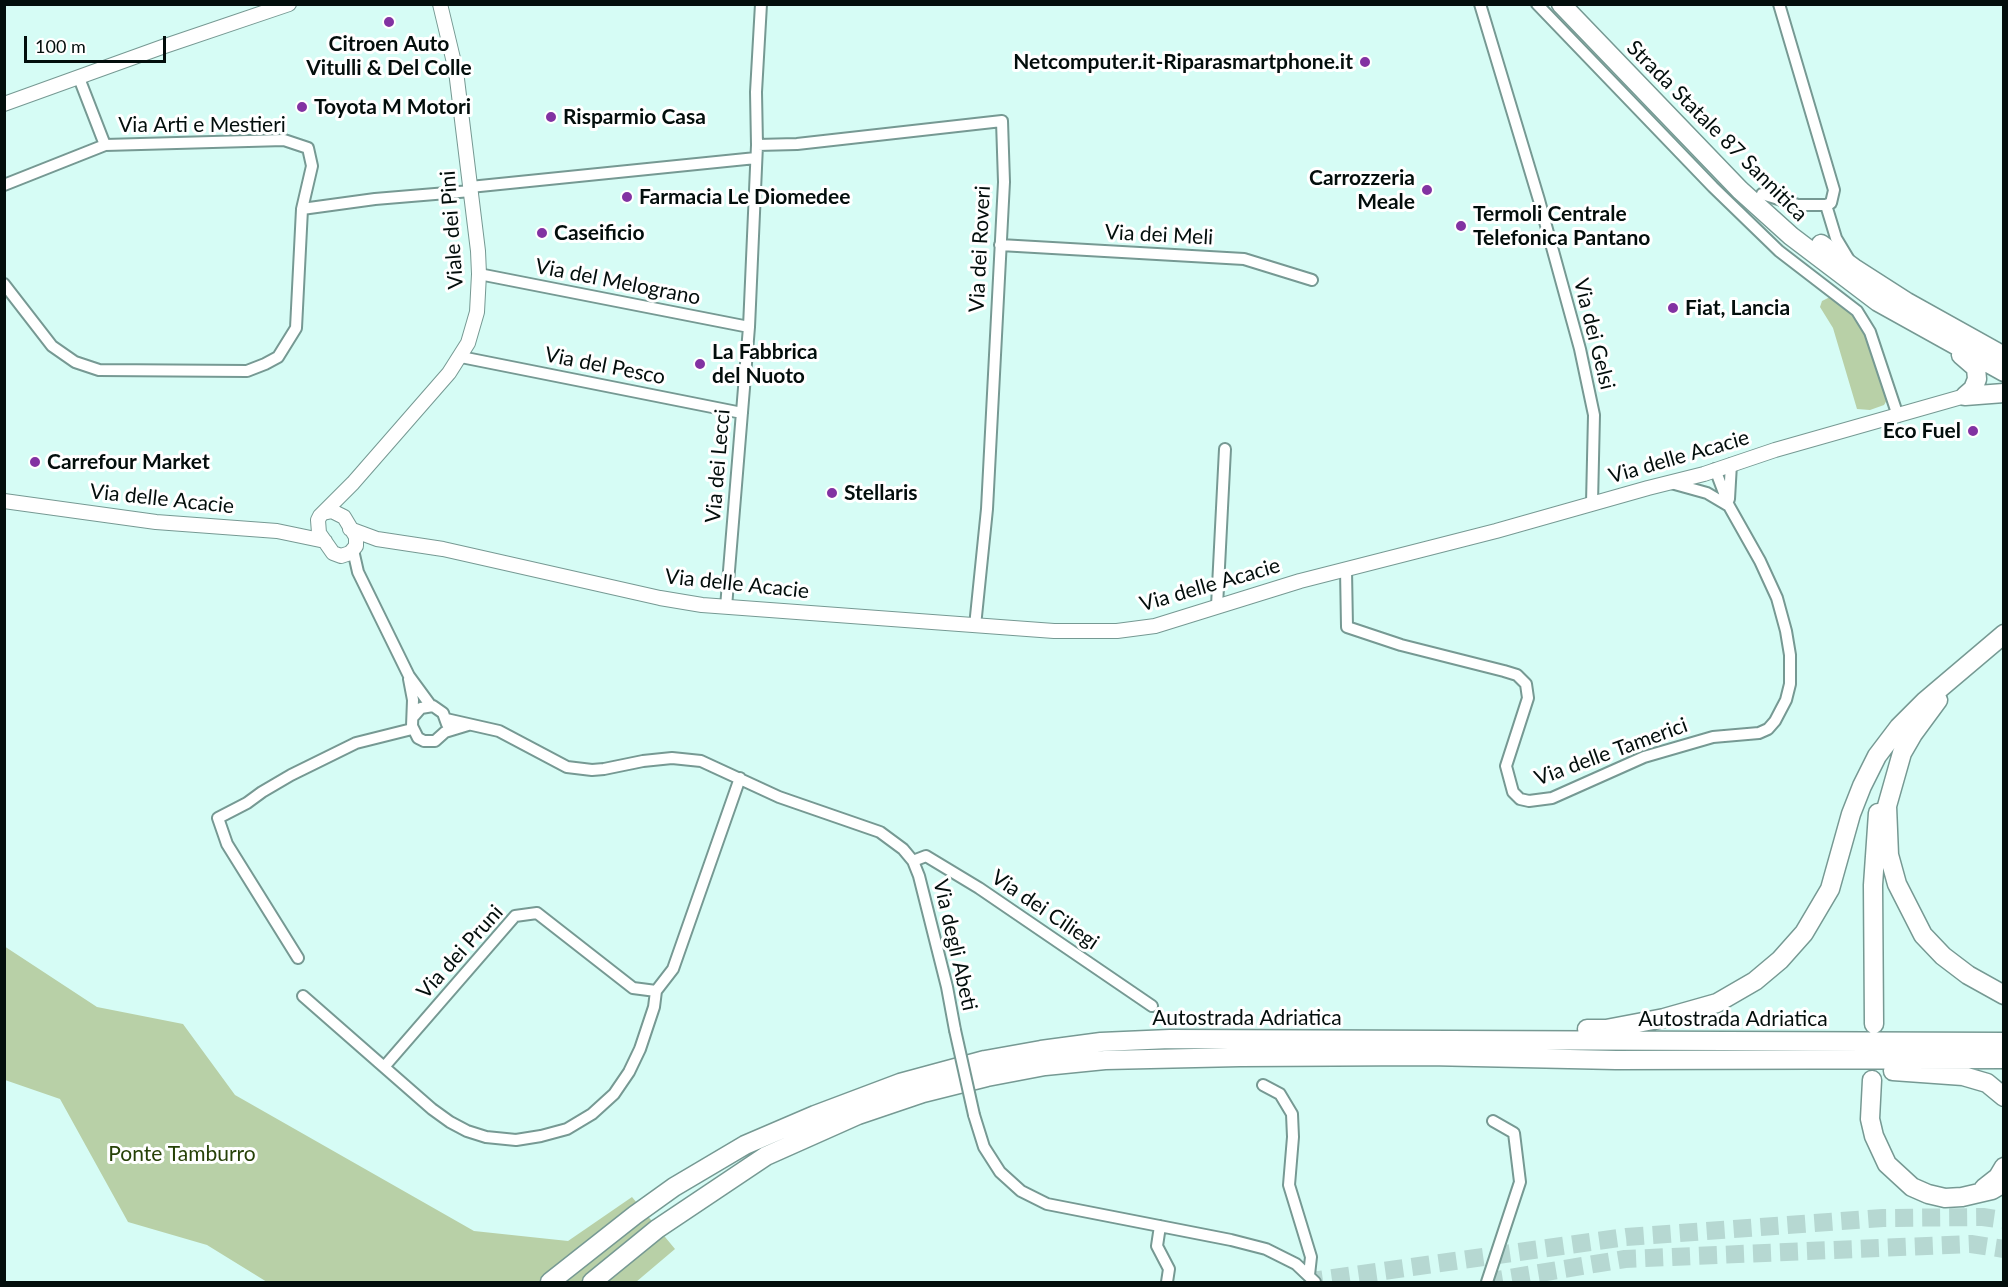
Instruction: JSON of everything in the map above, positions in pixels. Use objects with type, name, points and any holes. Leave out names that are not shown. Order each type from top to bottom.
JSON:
[{"type":"highway","name":"Strada Statale 87 Sannitica","points":[[1561,4],[1689,139],[1774,221],[1878,302],[2004,372]]},
{"type":"highway","name":"Strada Statale 87 Sannitica","points":[[1578,4],[1762,194],[1796,225],[1854,268],[1907,302],[2004,356]]},
{"type":"highway","points":[[1934,335],[1976,368],[1977,379],[1973,389],[1965,396]]},
{"type":"highway","points":[[1965,396],[2004,393]]},
{"type":"highway","points":[[1303,1040],[1408,1033],[1605,1029],[1664,1018],[1718,1003],[1755,981],[1780,960],[1804,933],[1830,889],[1851,814],[1862,786],[1877,756],[1899,727],[2004,634]]},
{"type":"highway","points":[[1874,1024],[1873,885],[1876,826],[1880,802],[1894,755],[1933,699],[2004,648]]},
{"type":"highway","points":[[1933,699],[1902,753],[1887,806],[1889,855],[1897,884],[1923,935],[1959,969],[2004,995]]},
{"type":"highway","name":"Autostrada Adriatica","points":[[550,1282],[674,1187],[745,1145],[900,1083],[985,1060],[1101,1042],[1170,1040],[2004,1042]]},
{"type":"highway","name":"Autostrada Adriatica","points":[[592,1282],[657,1229],[766,1156],[858,1115],[923,1093],[1045,1066],[1105,1060],[1240,1057],[1428,1056],[1616,1060],[2004,1059]]},
{"type":"highway","points":[[1616,1060],[1736,1068],[1909,1071],[1962,1076],[1987,1083],[2004,1097]]},
{"type":"highway","points":[[1872,1080],[1870,1119],[1874,1136],[1887,1164],[1911,1187],[1945,1198],[1976,1195],[2004,1183]]},
{"type":"highway","points":[[1976,1195],[1998,1177],[2004,1167]]},
{"type":"street","points":[[4,104],[289,4]]},
{"type":"street","name":"Viale dei Pini","points":[[322,515],[449,373],[468,343],[477,312],[479,274],[471,189],[456,71],[440,4]]},
{"type":"street","name":"Via dei Lecci","points":[[726,607],[749,327],[761,4]]},
{"type":"street","name":"Via dei Gelsi","points":[[1480,4],[1539,200],[1580,349],[1594,415],[1592,503]]},
{"type":"street","points":[[1537,4],[1713,187],[1779,251],[1857,311],[1870,332],[1898,416]]},
{"type":"street","points":[[1762,194],[1798,206],[1826,205],[1831,203],[1834,190],[1779,4]]},
{"type":"street","name":"Via Arti e Mestieri","points":[[79,78],[105,145]]},
{"type":"street","name":"Via dei Roveri","points":[[757,145],[797,144],[1002,120],[1004,182],[987,510],[975,626]]},
{"type":"street","name":"Via Arti e Mestieri","points":[[4,185],[105,145],[284,140],[308,148],[312,166],[302,209],[296,328],[278,357],[247,371],[99,370],[75,362],[52,346],[4,284]]},
{"type":"street","points":[[302,209],[756,158]]},
{"type":"street","points":[[1826,205],[1836,238],[1854,268]]},
{"type":"street","name":"Via dei Meli","points":[[1000,245],[1244,259],[1312,280]]},
{"type":"street","name":"Via del Melograno","points":[[479,274],[749,327]]},
{"type":"street","name":"Via del Pesco","points":[[461,357],[742,413]]},
{"type":"street","name":"Via delle Acacie","points":[[347,523],[377,539],[443,549],[660,597],[726,607],[1054,631],[1117,631],[1155,626],[1300,581],[1496,531],[1965,396]]},
{"type":"street","points":[[1217,606],[1225,449]]},
{"type":"street","points":[[1669,482],[1707,493],[1729,506],[1731,464]]},
{"type":"street","points":[[1707,493],[1709,471]]},
{"type":"street","name":"Via delle Tamerici","points":[[1346,570],[1347,627],[1401,645],[1517,675],[1526,684],[1528,698],[1506,766],[1513,792],[1520,799],[1529,801],[1552,798],[1644,757],[1713,737],[1759,733],[1768,729],[1775,721],[1786,700],[1790,684],[1790,655],[1777,598],[1709,471]]},
{"type":"street","name":"Viale dei Pini","points":[[347,523],[346,499],[353,483]]},
{"type":"street","name":"Via delle Acacie","points":[[5,501],[156,522],[277,531],[325,541]]},
{"type":"street","points":[[332,511],[347,523],[356,537],[350,550],[333,553],[317,529],[322,515],[332,511]]},
{"type":"street","name":"Via delle Acacie","points":[[277,531],[302,525],[322,515]]},
{"type":"street","name":"Via delle Acacie","points":[[350,550],[377,539]]},
{"type":"street","name":"Via degli Abeti","points":[[350,550],[358,572],[409,676],[431,706],[441,710],[446,719],[499,731],[567,767],[592,770],[643,761],[687,759],[701,761],[779,798],[880,832],[903,849],[913,861],[919,876],[936,940],[974,1114],[984,1147],[1000,1172],[1021,1191],[1047,1204],[1266,1249],[1296,1264],[1312,1279]]},
{"type":"street","name":"Via degli Abeti","points":[[409,676],[414,716],[412,729],[418,738],[428,742],[438,740],[445,732],[468,725]]},
{"type":"street","points":[[414,716],[421,708],[431,706]]},
{"type":"street","points":[[445,732],[446,719]]},
{"type":"street","points":[[298,958],[227,844],[218,818],[291,775],[356,743],[412,729]]},
{"type":"street","points":[[303,996],[432,1108],[450,1122],[467,1131],[486,1137],[516,1140],[541,1136],[567,1128],[592,1114],[614,1094],[640,1049],[654,1007],[656,991],[673,969],[740,778]]},
{"type":"street","name":"Via dei Ciliegi","points":[[913,861],[926,856],[979,888],[1152,1006]]},
{"type":"street","name":"Via dei Pruni","points":[[384,1067],[515,916],[537,914],[633,988],[656,991]]},
{"type":"street","points":[[1263,1085],[1280,1094],[1292,1114],[1293,1137],[1289,1185],[1311,1257],[1312,1279]]},
{"type":"street","points":[[1487,1282],[1520,1182],[1514,1133],[1492,1121]]},
{"type":"street","points":[[1160,1226],[1157,1246],[1169,1269],[1167,1282]]},
{"type":"green space","points":[[1834,298],[1858,318],[1865,330],[1887,400],[1884,405],[1870,410],[1857,409],[1833,328],[1820,307],[1822,301]]},
{"type":"green space","name":"Ponte Tamburro","points":[[4,946],[97,1007],[183,1024],[235,1095],[474,1231],[568,1241],[632,1197],[675,1249],[636,1282],[267,1282],[207,1245],[128,1222],[60,1099],[5,1080]]},
{"type":"tunnel","points":[[1305,1282],[1626,1237],[1883,1218],[1983,1217],[2004,1220]]},
{"type":"tunnel","points":[[1485,1282],[1625,1259],[1971,1244],[2004,1249]]},
{"type":"place","name":"Citroen Auto Vitulli & Del Colle","points":[[389,22]]},
{"type":"place","name":"Netcomputer.it-Riparasmartphone.it","points":[[1365,62]]},
{"type":"place","name":"Toyota M Motori","points":[[302,107]]},
{"type":"place","name":"Risparmio Casa","points":[[551,117]]},
{"type":"place","name":"Carrozzeria Meale","points":[[1427,190]]},
{"type":"place","name":"Farmacia Le Diomedee","points":[[627,197]]},
{"type":"place","name":"Termoli Centrale Telefonica Pantano","points":[[1461,226]]},
{"type":"place","name":"Caseificio","points":[[542,233]]},
{"type":"place","name":"Fiat, Lancia","points":[[1673,308]]},
{"type":"place","name":"La Fabbrica del Nuoto","points":[[700,364]]},
{"type":"place","name":"Eco Fuel","points":[[1973,431]]},
{"type":"place","name":"Carrefour Market","points":[[35,462]]},
{"type":"place","name":"Stellaris","points":[[832,493]]}]
